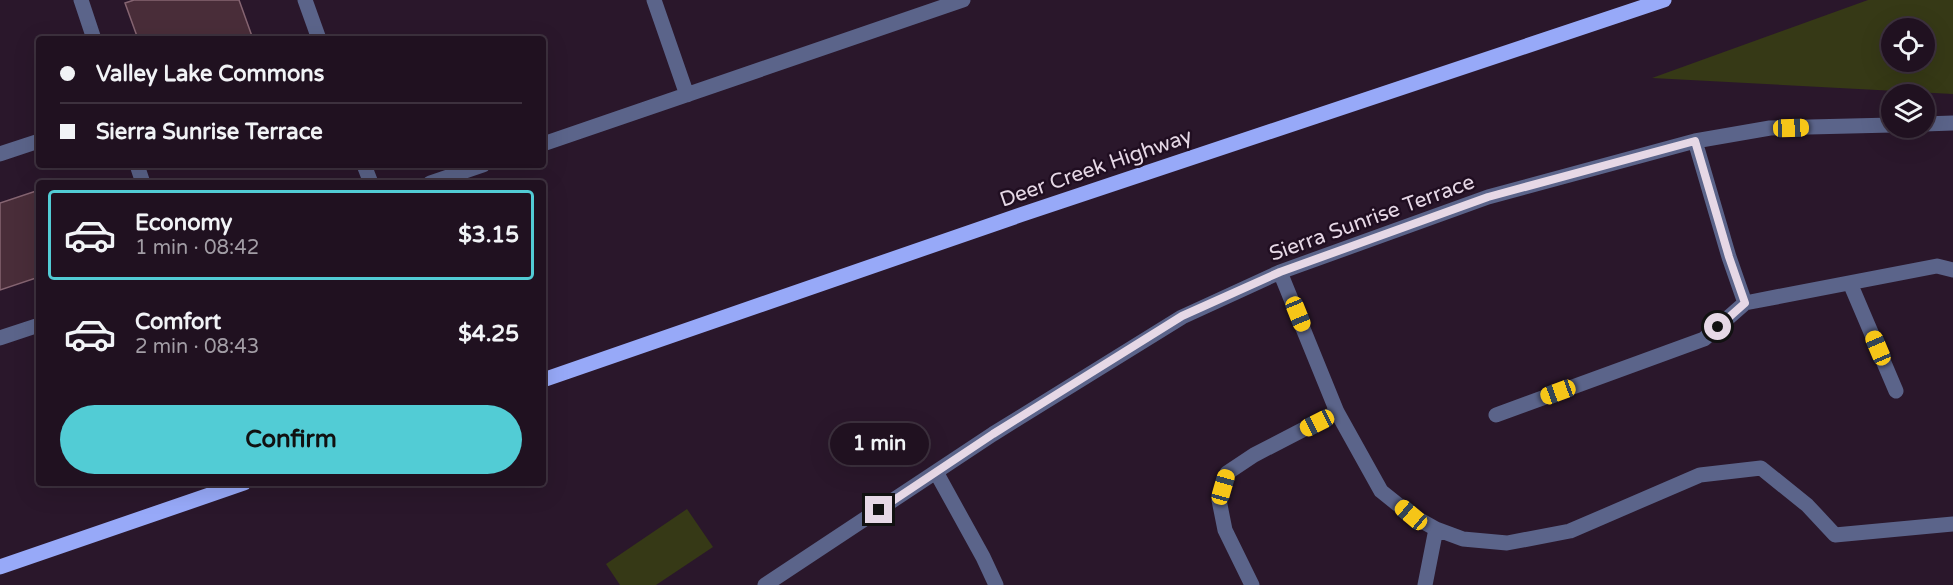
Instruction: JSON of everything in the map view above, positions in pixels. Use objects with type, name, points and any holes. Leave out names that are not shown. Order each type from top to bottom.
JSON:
[{"type":"main road","name":"Deer Creek Highway","points":[[546,379],[1020,215],[1664,0]]},
{"type":"main road","points":[[0,567],[235,486]]},
{"type":"street","points":[[81,0],[93,36]]},
{"type":"street","points":[[306,0],[318,36]]},
{"type":"street","points":[[654,0],[687,95]]},
{"type":"street","points":[[546,143],[963,0]]},
{"type":"street","points":[[1935,124],[1953,123]]},
{"type":"street","name":"Sierra Sunrise Terrace","points":[[765,585],[993,434],[1182,316],[1280,272],[1488,197],[1695,141],[1770,128],[1881,125]]},
{"type":"street","points":[[1695,141],[1745,303]]},
{"type":"street","points":[[0,154],[36,142]]},
{"type":"street","points":[[439,180],[474,168]]},
{"type":"street","points":[[1496,415],[1704,339],[1745,303],[1937,266],[1953,270]]},
{"type":"street","points":[[1280,272],[1337,412],[1381,490],[1411,515],[1436,529],[1463,539],[1507,543],[1570,531],[1700,475],[1761,468],[1807,505],[1835,535],[1953,524]]},
{"type":"street","points":[[1850,283],[1896,391]]},
{"type":"street","points":[[0,338],[36,326]]},
{"type":"street","points":[[1252,585],[1225,530],[1219,500],[1227,473],[1254,455],[1337,412]]},
{"type":"street","points":[[936,472],[996,585]]},
{"type":"street","points":[[1425,585],[1436,529]]},
{"type":"green space","points":[[1868,0],[1953,0],[1953,94],[1935,93],[1935,84],[1881,84],[1881,90],[1652,78]]},
{"type":"green space","points":[[687,509],[713,547],[656,585],[620,585],[606,564]]},
{"type":"building","points":[[134,0],[239,0],[252,36],[137,36],[125,3]]},
{"type":"building","points":[[36,191],[36,278],[0,290],[0,203]]},
{"type":"route","points":[[879,510],[993,434],[1182,316],[1280,272],[1488,197],[1695,141],[1745,303],[1718,327]]}]
